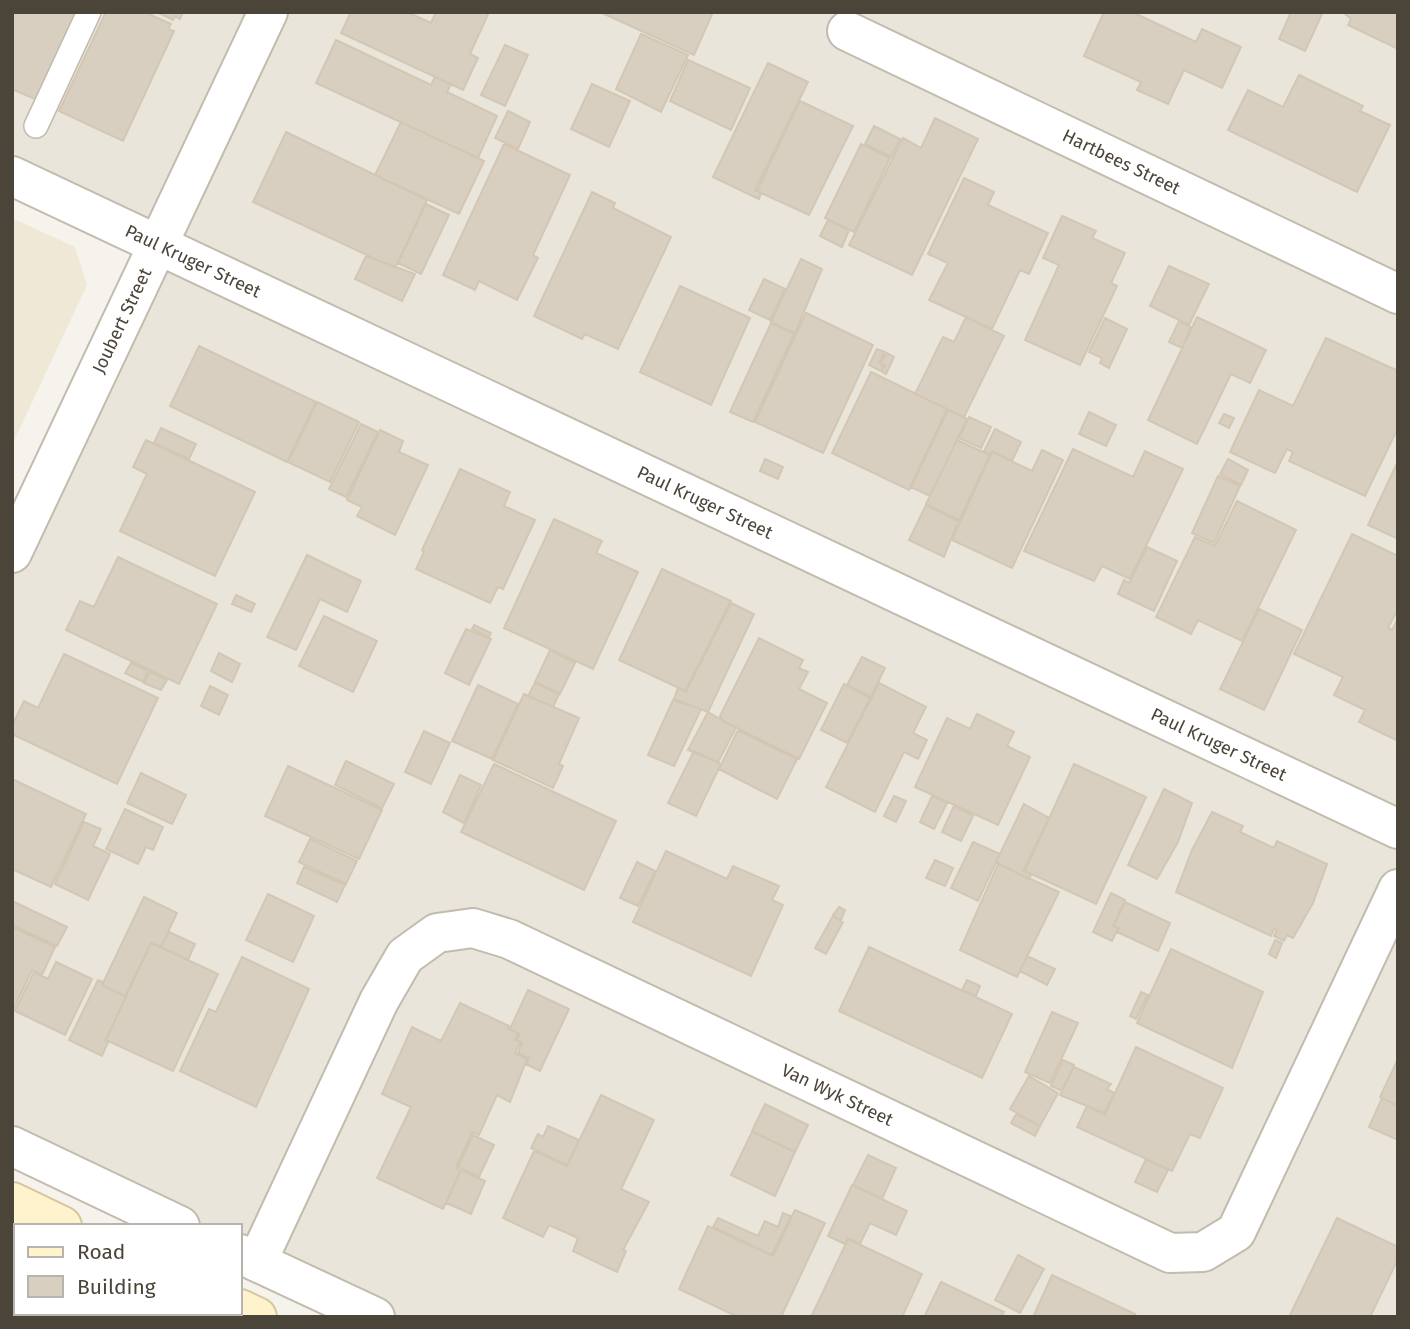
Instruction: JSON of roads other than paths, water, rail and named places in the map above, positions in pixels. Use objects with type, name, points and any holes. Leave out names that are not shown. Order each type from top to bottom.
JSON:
[{"type":"main road","points":[[12,1202],[58,1224]]},
{"type":"street","name":"Joubert Street","points":[[12,553],[268,12]]},
{"type":"street","name":"Hartbees Street","points":[[847,31],[1398,294]]},
{"type":"street","name":"Paul Kruger Street","points":[[12,176],[1398,829]]},
{"type":"street","name":"Van Wyk Street","points":[[248,1258],[379,1001],[405,956],[437,933],[472,928],[509,939],[1170,1253],[1203,1252],[1236,1232],[1398,889]]},
{"type":"street","points":[[12,1146],[176,1224]]},
{"type":"street","points":[[248,1258],[375,1317]]},
{"type":"lane","points":[[36,127],[89,12]]}]
